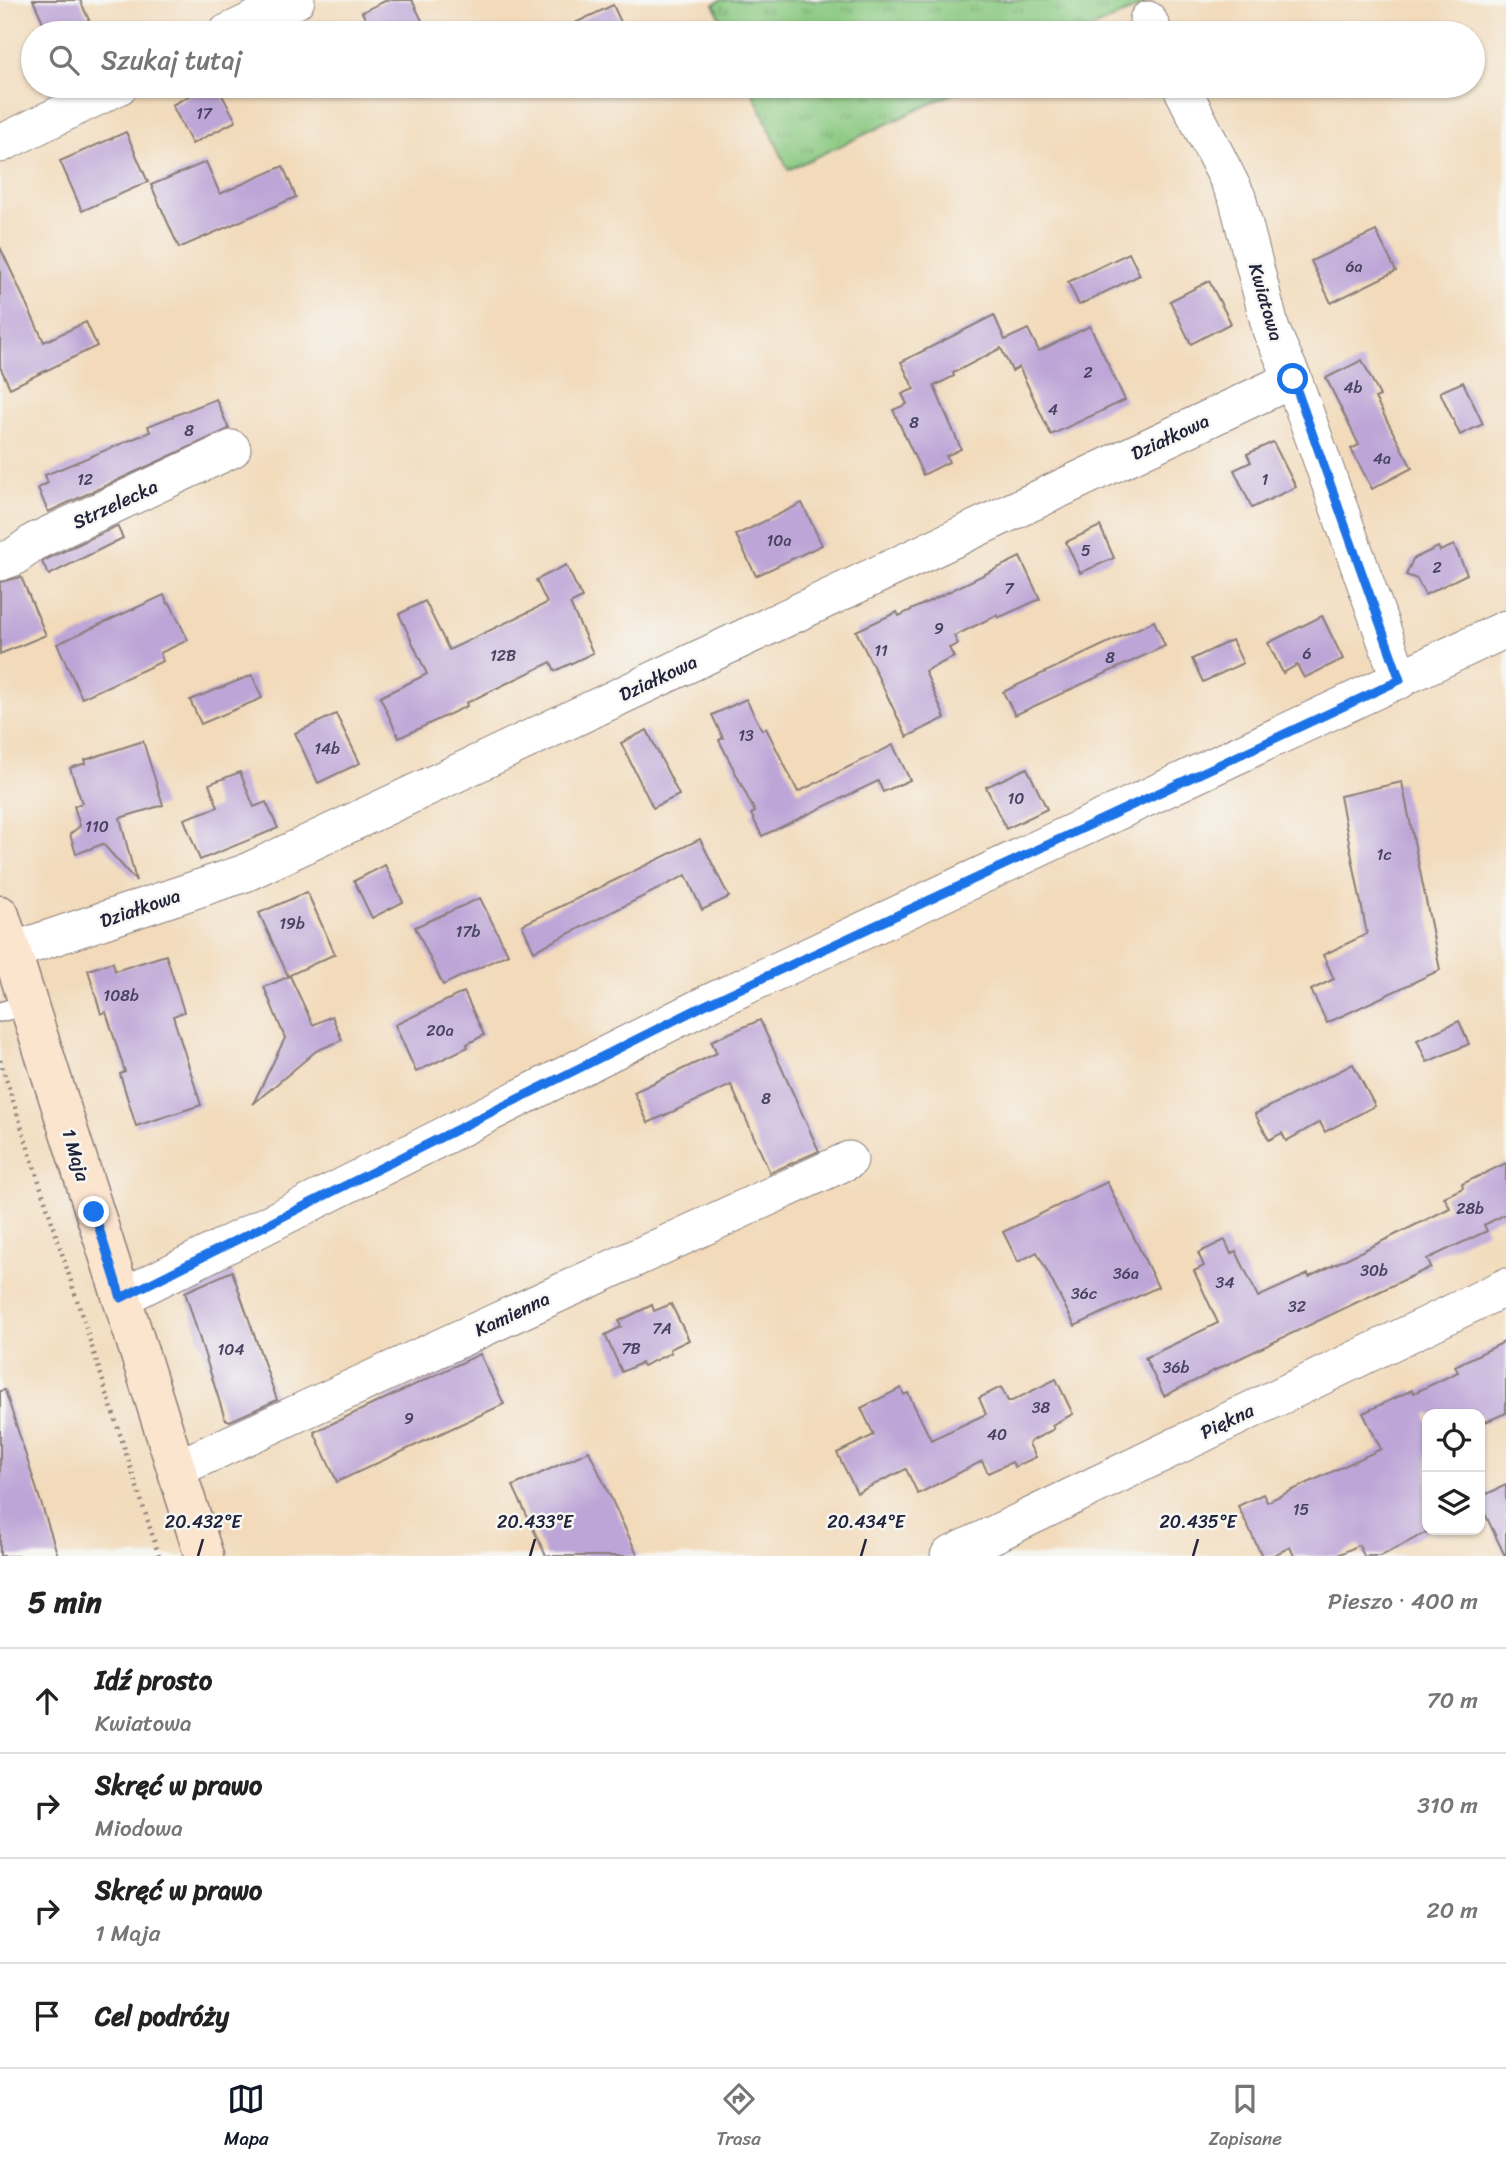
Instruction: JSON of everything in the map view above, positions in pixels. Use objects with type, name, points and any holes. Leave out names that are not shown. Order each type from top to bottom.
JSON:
[{"type":"street","points":[[253,21],[296,0]]},
{"type":"street","points":[[0,144],[94,98]]},
{"type":"street","name":"Kwiatowa","points":[[1187,98],[1237,197],[1271,330],[1293,379],[1400,680]]},
{"type":"street","name":"Działkowa","points":[[12,951],[245,873],[1293,379]]},
{"type":"street","name":"Strzelecka","points":[[0,562],[14,557],[36,541],[232,449]]},
{"type":"street","points":[[121,1298],[705,1005],[1506,629]]},
{"type":"street","name":"1 Maja","points":[[0,915],[12,951],[15,1008],[121,1298],[204,1556]]},
{"type":"street","name":"Kamienna","points":[[176,1469],[849,1160]]},
{"type":"street","name":"Piękna","points":[[949,1556],[1506,1287]]},
{"type":"path","points":[[0,1060],[159,1556]]},
{"type":"green space","points":[[721,0],[1154,0],[1108,21],[722,21],[714,4]]},
{"type":"green space","points":[[755,98],[943,98],[788,170]]},
{"type":"building","points":[[33,0],[80,0],[89,20],[87,21],[43,21]]},
{"type":"building","points":[[387,0],[412,0],[422,21],[366,21],[362,12]]},
{"type":"building","points":[[613,5],[620,21],[579,21]]},
{"type":"building","points":[[185,98],[224,98],[236,121],[192,144],[172,105]]},
{"type":"building","points":[[126,132],[148,182],[82,211],[60,161]]},
{"type":"building","points":[[206,162],[220,194],[283,166],[296,197],[179,248],[151,185]]},
{"type":"building","points":[[1376,231],[1396,271],[1331,303],[1311,261]]},
{"type":"building","points":[[0,247],[44,342],[86,322],[97,346],[10,388],[0,367]]},
{"type":"building","points":[[1129,253],[1140,275],[1079,305],[1068,282]]},
{"type":"building","points":[[1209,281],[1231,323],[1191,344],[1170,301]]},
{"type":"building","points":[[994,315],[1005,340],[1028,329],[1039,351],[1090,326],[1125,400],[1051,435],[1019,367],[1012,371],[1001,348],[934,386],[961,449],[946,456],[949,462],[923,475],[893,410],[907,404],[902,394],[914,389],[901,362]]},
{"type":"building","points":[[1362,360],[1380,396],[1375,398],[1412,468],[1372,489],[1351,449],[1359,445],[1326,378]]},
{"type":"building","points":[[1463,382],[1483,424],[1460,435],[1440,392]]},
{"type":"building","points":[[216,399],[229,429],[48,512],[38,488],[48,483],[45,475],[150,432],[148,426]]},
{"type":"building","points":[[1273,442],[1296,487],[1252,508],[1234,470],[1251,462],[1247,454]]},
{"type":"building","points":[[802,503],[822,545],[756,576],[736,535]]},
{"type":"building","points":[[117,526],[123,538],[49,575],[42,562]]},
{"type":"building","points":[[1100,526],[1114,558],[1080,573],[1066,542]]},
{"type":"building","points":[[1454,545],[1467,574],[1425,595],[1417,579],[1406,575],[1413,559],[1438,547],[1440,551]]},
{"type":"building","points":[[1020,557],[1040,599],[998,618],[997,615],[954,636],[958,644],[949,648],[954,657],[925,671],[945,718],[907,737],[856,631],[897,612],[899,616]]},
{"type":"building","points":[[566,565],[582,598],[570,604],[593,653],[555,671],[551,662],[399,738],[380,697],[427,674],[399,614],[425,601],[449,650],[547,603],[536,580]]},
{"type":"building","points":[[21,577],[46,635],[0,654],[0,582]]},
{"type":"building","points":[[164,595],[188,640],[160,653],[163,661],[82,698],[57,644]]},
{"type":"building","points":[[1322,616],[1343,659],[1304,678],[1297,665],[1283,673],[1268,643]]},
{"type":"building","points":[[1154,621],[1165,646],[1015,715],[1003,692]]},
{"type":"building","points":[[1232,640],[1243,663],[1203,682],[1192,659]]},
{"type":"building","points":[[252,675],[262,698],[201,724],[190,700]]},
{"type":"building","points":[[746,699],[762,730],[766,728],[798,792],[893,745],[910,780],[883,792],[878,781],[762,836],[751,814],[755,812],[719,740],[723,738],[712,715]]},
{"type":"building","points":[[336,714],[360,763],[318,783],[295,733]]},
{"type":"building","points":[[647,730],[679,795],[653,808],[621,743]]},
{"type":"building","points":[[143,741],[163,805],[120,818],[136,881],[103,844],[76,854],[70,834],[80,826],[74,806],[82,803],[70,768],[86,763],[85,760]]},
{"type":"building","points":[[1027,768],[1047,809],[1006,829],[986,787]]},
{"type":"building","points":[[240,772],[254,807],[266,802],[278,828],[200,860],[184,819],[218,807],[209,784]]},
{"type":"building","points":[[1402,782],[1440,970],[1327,1023],[1311,990],[1334,979],[1323,955],[1367,934],[1340,796]]},
{"type":"building","points":[[700,839],[729,897],[702,910],[686,875],[534,951],[522,925]]},
{"type":"building","points":[[385,865],[403,902],[372,918],[354,881]]},
{"type":"building","points":[[307,892],[335,954],[288,976],[259,913]]},
{"type":"building","points":[[480,898],[508,954],[443,985],[415,927]]},
{"type":"building","points":[[166,955],[184,1012],[173,1016],[201,1105],[136,1126],[120,1074],[125,1072],[106,1012],[101,1014],[88,970],[113,962],[115,971]]},
{"type":"building","points":[[290,976],[313,1025],[332,1016],[342,1040],[316,1051],[253,1104],[285,1038],[264,987]]},
{"type":"building","points":[[464,992],[484,1035],[467,1044],[468,1047],[416,1072],[395,1025]]},
{"type":"building","points":[[760,1020],[819,1151],[770,1173],[731,1085],[648,1123],[634,1092],[717,1053],[711,1041]]},
{"type":"building","points":[[1459,1021],[1469,1044],[1427,1062],[1417,1040]]},
{"type":"building","points":[[1353,1064],[1375,1106],[1325,1132],[1320,1122],[1286,1141],[1282,1133],[1269,1140],[1255,1114]]},
{"type":"building","points":[[1506,1163],[1506,1214],[1484,1225],[1487,1231],[1427,1259],[1431,1267],[1164,1396],[1145,1358],[1218,1323],[1194,1271],[1204,1266],[1198,1253],[1225,1240],[1231,1254],[1236,1251],[1258,1297],[1308,1274],[1309,1277],[1450,1208],[1444,1197],[1463,1188],[1462,1184]]},
{"type":"building","points":[[1107,1182],[1158,1287],[1075,1326],[1037,1252],[1018,1262],[1003,1232]]},
{"type":"building","points":[[232,1271],[277,1400],[230,1421],[225,1419],[185,1292]]},
{"type":"building","points":[[671,1304],[689,1340],[670,1349],[671,1353],[622,1372],[605,1335],[621,1327],[619,1321],[652,1305],[654,1311]]},
{"type":"building","points":[[1506,1341],[1506,1413],[1485,1422],[1485,1409],[1422,1409],[1422,1535],[1381,1556],[1364,1556],[1359,1545],[1336,1556],[1294,1556],[1290,1547],[1272,1556],[1262,1556],[1238,1506],[1263,1494],[1267,1502],[1381,1449],[1363,1413],[1458,1372],[1455,1366]]},
{"type":"building","points":[[480,1354],[504,1404],[337,1482],[314,1432]]},
{"type":"building","points":[[1056,1379],[1073,1414],[1052,1425],[1054,1429],[1031,1441],[1029,1444],[1036,1457],[1015,1467],[1012,1462],[988,1473],[982,1461],[918,1494],[906,1469],[857,1493],[837,1453],[874,1435],[861,1408],[901,1388],[904,1395],[908,1393],[931,1440],[986,1414],[979,1398],[1001,1387],[1008,1401],[1012,1401]]},
{"type":"building","points":[[5,1390],[58,1556],[0,1556],[0,1391]]},
{"type":"building","points":[[589,1451],[638,1556],[546,1556],[513,1486]]},
{"type":"building","points":[[1506,1485],[1506,1556],[1485,1514],[1485,1495]]},
{"type":"route","points":[[94,1212],[121,1298],[705,1005],[1400,680],[1293,379]]}]
